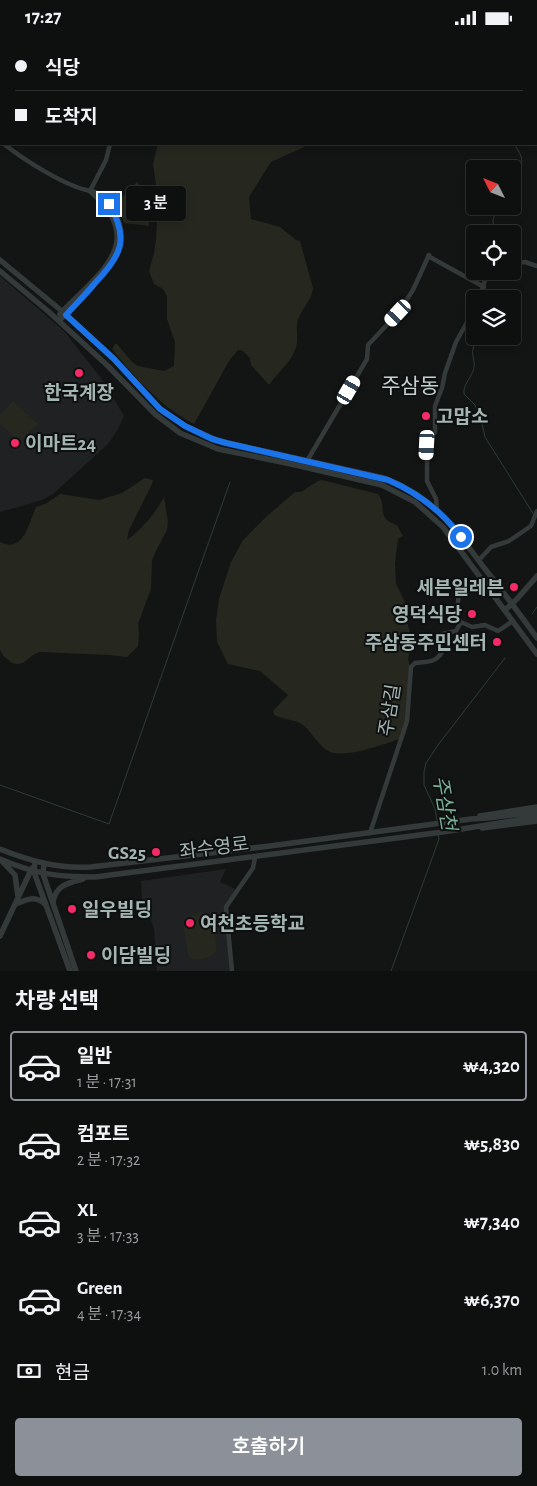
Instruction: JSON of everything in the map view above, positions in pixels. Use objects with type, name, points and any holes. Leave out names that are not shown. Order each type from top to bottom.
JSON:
[{"type":"street","points":[[6,145],[39,168],[79,188],[101,196],[115,214],[121,235],[116,260],[58,320]]},
{"type":"street","points":[[90,191],[106,160],[110,145]]},
{"type":"street","points":[[307,461],[367,359],[368,345],[398,313],[413,290],[429,256],[484,287]]},
{"type":"street","points":[[0,260],[64,313],[114,359],[160,409],[185,426],[219,441],[388,480],[412,492],[438,510],[453,526],[537,638]]},
{"type":"street","points":[[521,263],[537,266]]},
{"type":"street","points":[[0,271],[58,320],[108,366],[155,414],[186,436],[218,449],[382,485],[410,499],[443,527],[537,654]]},
{"type":"street","points":[[483,290],[486,280]]},
{"type":"street","points":[[438,510],[436,499],[427,481],[427,445],[435,432],[435,406],[445,373],[456,342],[466,324]]},
{"type":"street","points":[[432,516],[438,510]]},
{"type":"street","points":[[479,560],[491,547],[511,540],[531,526],[537,512]]},
{"type":"street","points":[[505,610],[513,604],[537,576]]},
{"type":"street","points":[[486,583],[477,586],[464,583],[459,587],[455,615],[461,622],[474,628],[486,625],[498,631],[513,621]]},
{"type":"street","name":"주삼길","points":[[370,833],[407,721],[407,698],[411,667],[416,662],[437,659],[442,652],[440,642],[442,635],[456,631],[461,622]]},
{"type":"street","points":[[471,819],[487,814],[537,807]]},
{"type":"street","points":[[471,819],[537,812]]},
{"type":"street","points":[[472,827],[537,817]]},
{"type":"street","name":"좌수영로","points":[[0,849],[44,864],[69,868],[103,866],[471,819]]},
{"type":"street","points":[[472,827],[488,828],[537,821]]},
{"type":"street","name":"좌수영로","points":[[0,859],[43,874],[65,877],[95,877],[472,827]]},
{"type":"street","points":[[232,971],[226,907],[253,868],[255,857]]},
{"type":"street","points":[[0,859],[15,875],[17,902]]},
{"type":"street","points":[[0,936],[33,872],[35,862]]},
{"type":"street","points":[[44,864],[43,874],[76,971]]},
{"type":"street","points":[[33,872],[50,913],[70,971]]},
{"type":"street","points":[[53,904],[55,894],[64,884],[95,877]]},
{"type":"street","points":[[17,902],[37,899],[44,903],[50,913]]},
{"type":"shaded area","points":[[158,145],[304,145],[304,147],[271,162],[249,197],[251,219],[280,227],[300,241],[313,288],[311,296],[298,320],[297,344],[294,352],[269,385],[251,365],[250,358],[243,351],[238,350],[229,361],[194,424],[170,409],[149,391],[112,349],[117,344],[132,362],[138,366],[164,371],[174,366],[175,342],[167,319],[167,296],[163,289],[154,284],[149,271],[156,240],[158,199],[153,164]]},
{"type":"shaded area","points":[[137,182],[148,196],[149,226],[124,223],[117,206],[123,196]]},
{"type":"shaded area","points":[[0,276],[64,331],[104,382],[124,416],[108,444],[53,494],[42,500],[0,512]]},
{"type":"shaded area","points":[[13,401],[38,424],[20,442],[0,424],[0,415]]},
{"type":"shaded area","points":[[145,478],[153,480],[152,484],[129,530],[127,540],[148,521],[164,497],[168,522],[167,530],[152,561],[151,589],[138,624],[138,646],[127,657],[40,652],[23,663],[15,664],[11,662],[0,650],[0,542],[8,545],[15,544],[20,540],[28,528],[36,507],[47,503],[60,494],[99,500],[122,493]]},
{"type":"shaded area","points":[[322,480],[378,494],[381,499],[384,516],[390,522],[397,525],[403,536],[398,539],[395,563],[396,584],[407,606],[408,626],[412,643],[408,659],[411,669],[407,721],[402,738],[356,752],[330,752],[303,725],[274,715],[273,711],[288,695],[260,671],[228,664],[217,642],[216,620],[219,599],[231,562],[243,540],[295,492],[301,492]]},
{"type":"shaded area","name":"여천초등학교","points":[[226,869],[220,882],[237,890],[227,903],[232,971],[157,971],[154,929],[142,898],[141,881]]},
{"type":"shaded area","points":[[199,913],[209,916],[215,934],[216,951],[210,957],[204,959],[191,958],[188,955],[183,924],[187,917]]},
{"type":"waterway","points":[[515,145],[521,155],[521,166]]},
{"type":"waterway","points":[[493,225],[494,215]]},
{"type":"waterway","points":[[474,345],[474,367],[464,394],[475,405],[481,419],[485,437],[534,515]]},
{"type":"waterway","points":[[0,785],[109,824],[230,482]]},
{"type":"waterway","name":"주삼천","points":[[532,614],[537,607]]},
{"type":"waterway","name":"주삼천","points":[[437,820],[435,809],[424,785],[426,763],[505,658]]},
{"type":"waterway","name":"주삼천","points":[[391,971],[439,839],[438,834]]},
{"type":"place","name":"한국계장","points":[[79,373]]},
{"type":"place","name":"고맙소","points":[[426,416]]},
{"type":"place","name":"이마트24","points":[[15,443]]},
{"type":"place","name":"세븐일레븐","points":[[514,587]]},
{"type":"place","name":"영덕식당","points":[[472,614]]},
{"type":"place","name":"주삼동주민센터","points":[[497,642]]},
{"type":"place","name":"GS25","points":[[156,852]]},
{"type":"place","name":"일우빌딩","points":[[72,909]]},
{"type":"place","name":"여천초등학교","points":[[190,923]]},
{"type":"place","name":"이담빌딩","points":[[91,955]]},
{"type":"district","name":"주삼동","points":[[410,386]]},
{"type":"route","points":[[109,204],[117,218],[121,235],[116,260],[66,315],[114,359],[132,381],[160,409],[185,426],[212,439],[384,478],[412,492],[431,505],[445,517],[461,537]]}]
